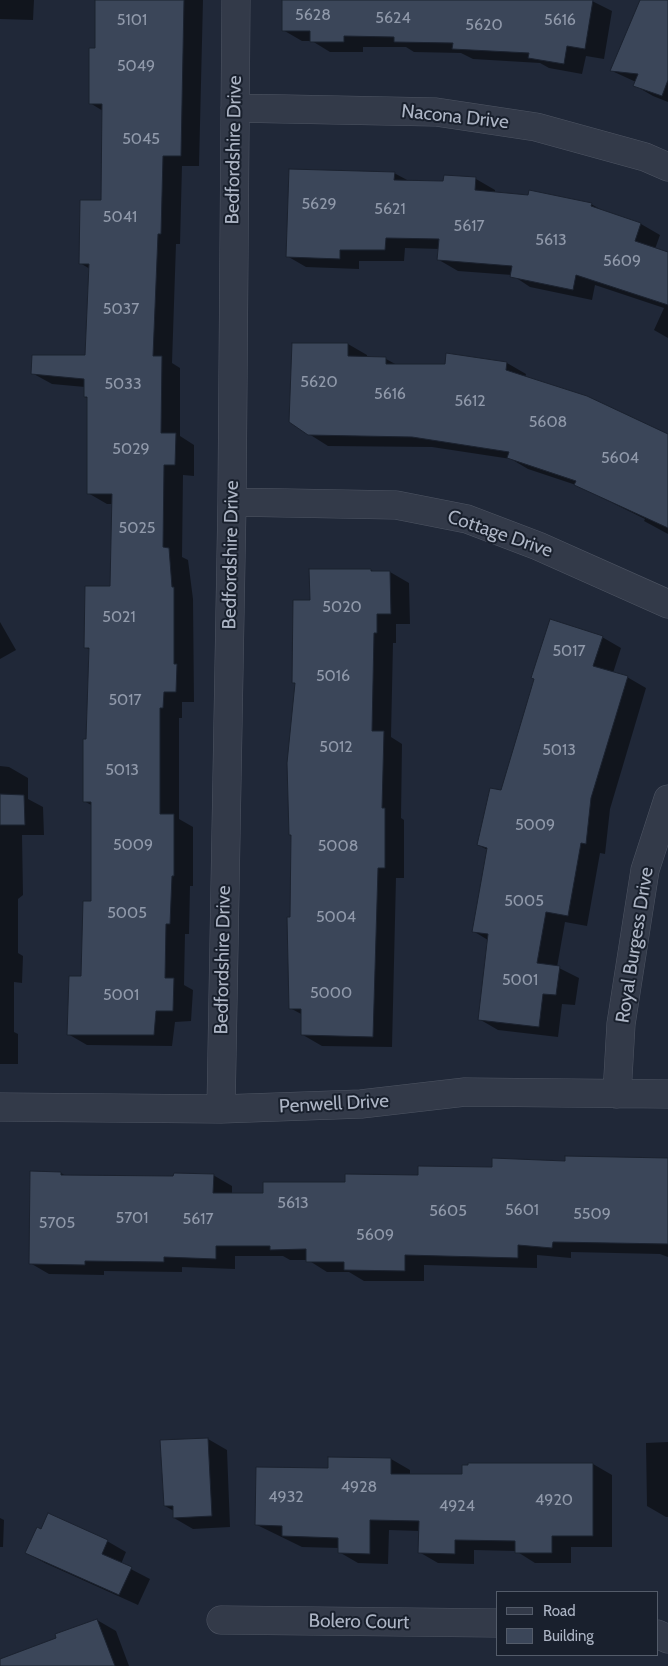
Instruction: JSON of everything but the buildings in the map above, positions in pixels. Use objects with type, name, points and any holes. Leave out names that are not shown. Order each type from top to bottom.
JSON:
[{"type":"street","name":"Bedfordshire Drive","points":[[220,1109],[232,502],[236,0]]},
{"type":"street","name":"Nacona Drive","points":[[234,108],[436,112],[536,127],[645,157],[668,168]]},
{"type":"street","name":"Cottage Drive","points":[[232,502],[396,504],[467,519],[538,546],[668,604]]},
{"type":"street","name":"Royal Burgess Drive","points":[[617,1094],[621,1024],[645,870],[668,799]]},
{"type":"street","name":"Penwell Drive","points":[[0,1107],[220,1109],[361,1104],[465,1092],[668,1094]]},
{"type":"street","name":"Bolero Court","points":[[221,1620],[496,1623]]}]
